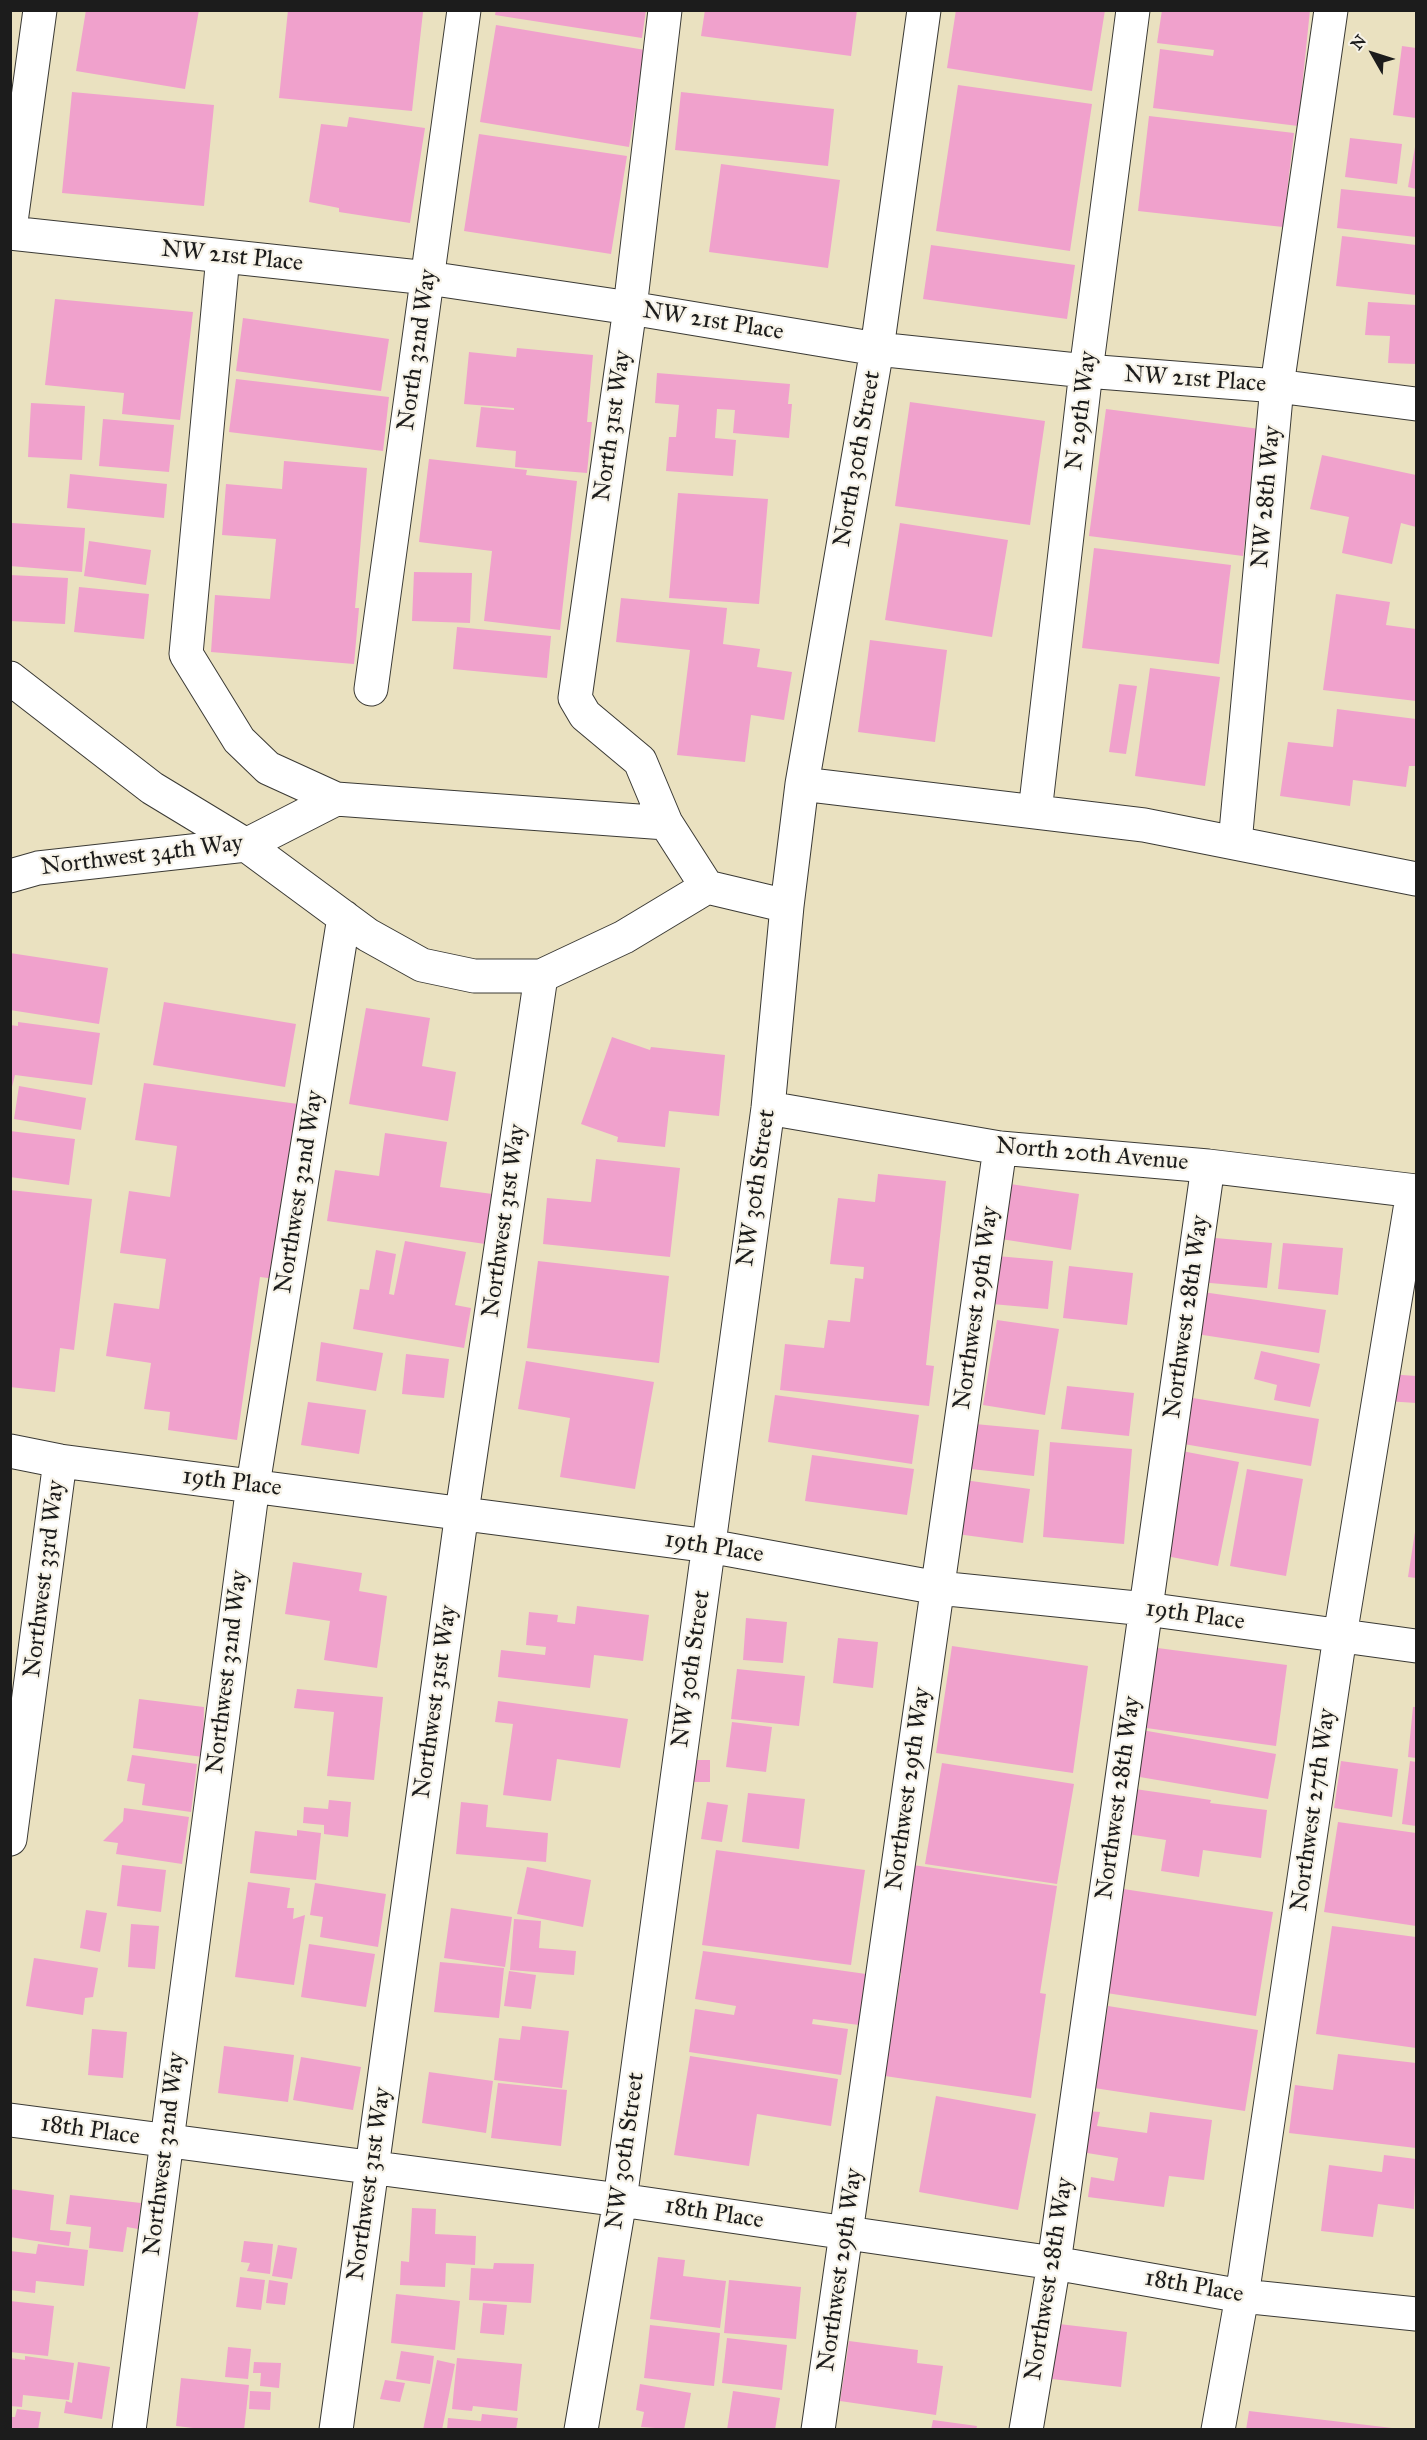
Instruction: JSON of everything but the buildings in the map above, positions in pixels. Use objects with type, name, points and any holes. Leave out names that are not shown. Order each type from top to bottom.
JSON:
[{"type":"street","points":[[10,231],[40,10]]},
{"type":"street","name":"North 32nd Way","points":[[371,689],[464,10]]},
{"type":"street","name":"North 31st Way","points":[[665,10],[630,308],[575,698],[585,715],[639,761],[666,823]]},
{"type":"street","name":"North 30th Street","points":[[787,906],[802,784],[876,349],[924,10]]},
{"type":"street","name":"N 29th Way","points":[[1035,812],[1086,371],[1133,10]]},
{"type":"street","name":"NW 28th Way","points":[[1234,843],[1277,386],[1331,10]]},
{"type":"street","name":"NW 21st Place","points":[[10,231],[428,278],[630,308],[876,349],[1086,371],[1277,386],[1416,404]]},
{"type":"street","points":[[223,256],[186,654],[239,740],[268,768],[336,799],[666,823],[707,887],[787,906]]},
{"type":"street","points":[[10,678],[152,788],[246,845],[368,935],[423,965],[474,976],[542,976],[624,937],[707,887]]},
{"type":"street","points":[[802,784],[1143,825],[1416,879]]},
{"type":"street","name":"Northwest 34th Way","points":[[10,876],[38,868],[246,845],[336,799]]},
{"type":"street","name":"NW 30th Street","points":[[581,2430],[620,2200],[709,1546],[768,1108],[787,906]]},
{"type":"street","name":"Northwest 32nd Way","points":[[129,2430],[253,1485],[344,917]]},
{"type":"street","name":"Northwest 31st Way","points":[[336,2430],[462,1512],[542,976]]},
{"type":"street","name":"North 20th Avenue","points":[[768,1108],[1000,1148],[1208,1166],[1415,1191]]},
{"type":"street","name":"Northwest 29th Way","points":[[818,2430],[1000,1148]]},
{"type":"street","name":"Northwest 28th Way","points":[[1026,2430],[1054,2263],[1208,1166]]},
{"type":"street","name":"Northwest 27th Way","points":[[1218,2430],[1242,2296],[1340,1636],[1415,1191]]},
{"type":"street","name":"19th Place","points":[[10,1451],[60,1461],[709,1546],[938,1588],[1146,1609],[1416,1646]]},
{"type":"street","name":"Northwest 33rd Way","points":[[10,1839],[60,1461]]},
{"type":"street","name":"18th Place","points":[[10,2120],[620,2200],[1054,2263],[1242,2296],[1416,2314]]}]
